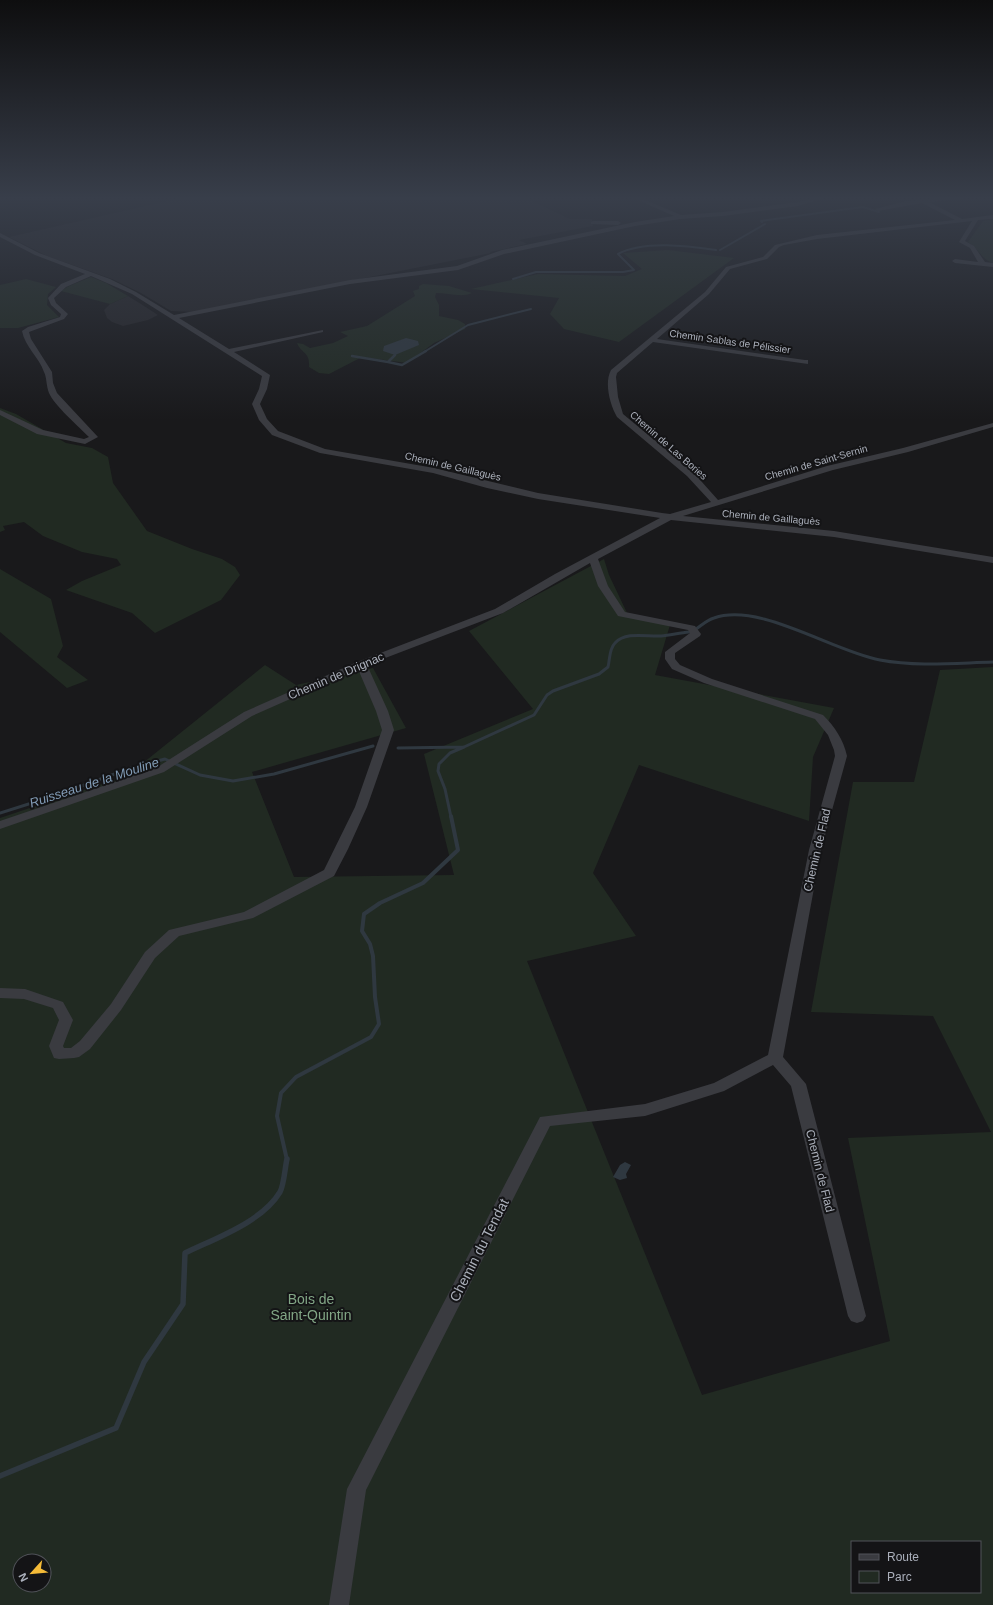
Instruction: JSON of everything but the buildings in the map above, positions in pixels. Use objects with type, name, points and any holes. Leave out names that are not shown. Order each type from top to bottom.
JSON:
[{"type":"street","name":"Chemin de Gaillaguès","points":[[83,271],[134,293],[266,375],[263,389],[256,404],[263,420],[275,433],[295,442],[323,451],[434,471],[487,485],[538,496],[670,517],[834,534],[993,560]]},
{"type":"street","points":[[174,317],[350,282],[436,271]]},
{"type":"street","name":"Chemin de Las Bories","points":[[716,503],[708,491],[690,474],[660,451],[620,416],[615,405],[612,376],[614,372],[707,292],[725,271]]},
{"type":"street","points":[[0,412],[40,432],[78,442],[85,442],[94,437],[76,420],[53,394],[49,383],[48,372],[27,339],[26,331],[30,328],[62,318],[65,314],[53,304],[51,298],[60,287],[71,281],[91,274]]},
{"type":"street","points":[[229,351],[321,331]]},
{"type":"street","name":"Chemin Sablas de Pélissier","points":[[651,340],[805,362]]},
{"type":"street","name":"Chemin de Saint-Sernin","points":[[670,517],[830,468],[905,450],[993,425]]},
{"type":"street","name":"Chemin de Drignac","points":[[0,825],[172,764],[248,714],[361,664],[499,611],[593,557],[670,517]]},
{"type":"street","name":"Chemin de Flad","points":[[593,557],[603,586],[622,614],[691,628],[696,634],[670,652],[670,659],[676,667],[708,681],[819,717],[828,726],[838,740],[841,756],[815,850],[775,1058],[798,1084],[857,1316]]},
{"type":"street","points":[[0,993],[25,994],[58,1005],[66,1020],[56,1046],[57,1050],[59,1054],[74,1053],[85,1045],[116,1007],[150,955],[174,933],[248,915],[329,873],[342,849],[361,807],[388,730],[382,711],[361,664]]},
{"type":"street","name":"Chemin du Tendat","points":[[339,1605],[357,1489],[545,1121],[645,1110],[719,1087],[775,1058]]},
{"type":"shaded area","points":[[89,271],[401,271],[193,312],[171,311],[141,293],[112,279]]},
{"type":"shaded area","points":[[128,296],[158,315],[148,320],[123,326],[112,322],[107,318],[104,310],[110,304]]},
{"type":"shaded area","points":[[406,338],[418,341],[419,345],[395,355],[383,351],[384,346]]},
{"type":"shaded area","points":[[625,1162],[631,1165],[626,1174],[627,1178],[620,1180],[613,1177],[620,1165]]},
{"type":"green space","points":[[637,271],[716,271],[619,342],[564,329],[550,314],[559,298],[471,289],[538,274],[625,276]]},
{"type":"green space","points":[[91,277],[106,283],[128,296],[110,304],[61,291]]},
{"type":"green space","points":[[26,279],[56,287],[48,294],[47,305],[59,317],[18,328],[0,328],[0,285]]},
{"type":"green space","points":[[423,284],[449,286],[472,293],[459,295],[436,293],[435,297],[439,305],[439,316],[458,320],[465,324],[465,329],[434,343],[407,363],[362,357],[329,374],[319,373],[309,367],[307,356],[297,343],[303,344],[310,348],[333,343],[348,336],[340,332],[367,326],[415,296],[413,291],[419,289],[419,286]]},
{"type":"green space","points":[[0,408],[16,414],[66,443],[92,448],[108,457],[113,483],[147,531],[222,559],[235,567],[240,575],[221,600],[155,633],[132,613],[66,590],[82,581],[121,565],[117,559],[82,552],[43,536],[24,522],[3,526],[5,530],[0,532]]},
{"type":"green space","name":"Bois de Saint-Quintin","points":[[604,559],[609,575],[628,615],[670,625],[655,675],[834,708],[813,757],[809,821],[639,765],[593,873],[636,936],[527,961],[702,1395],[890,1341],[848,1138],[991,1132],[933,1016],[811,1012],[853,782],[914,782],[940,670],[993,667],[993,1605],[0,1605],[0,818],[128,775],[265,665],[296,685],[373,668],[406,728],[252,772],[294,877],[454,875],[424,754],[533,709],[469,631]]},
{"type":"green space","points":[[0,569],[51,599],[63,646],[57,657],[88,680],[67,688],[0,632]]},
{"type":"waterway","points":[[513,279],[536,272],[629,271]]},
{"type":"waterway","points":[[424,352],[468,325],[531,309]]},
{"type":"waterway","points":[[388,362],[402,365],[426,351]]},
{"type":"waterway","points":[[388,362],[395,355]]},
{"type":"waterway","points":[[352,356],[388,362]]},
{"type":"waterway","name":"Ruisseau de la Mouline","points":[[696,629],[714,618],[732,615],[753,617],[774,622],[861,655],[880,660],[922,664],[993,662]]},
{"type":"waterway","name":"Ruisseau de la Mouline","points":[[464,747],[534,715],[547,695],[553,691],[599,674],[608,667],[613,645],[620,639],[637,635],[661,636],[689,632]]},
{"type":"waterway","name":"Ruisseau de la Mouline","points":[[0,813],[57,795],[131,768],[165,759],[200,775],[233,781],[274,774],[373,746]]},
{"type":"waterway","name":"Ruisseau de la Mouline","points":[[398,748],[464,747]]},
{"type":"waterway","points":[[451,817],[445,789],[438,771],[439,764],[450,753],[464,747]]},
{"type":"waterway","points":[[287,1160],[277,1116],[281,1093],[296,1077],[371,1037],[379,1024],[375,997],[373,956],[370,944],[362,931],[364,914],[380,903],[423,883],[458,850],[451,816]]},
{"type":"waterway","points":[[0,1476],[116,1428],[144,1362],[183,1304],[185,1253],[250,1221],[272,1203],[280,1192],[287,1160]]}]
